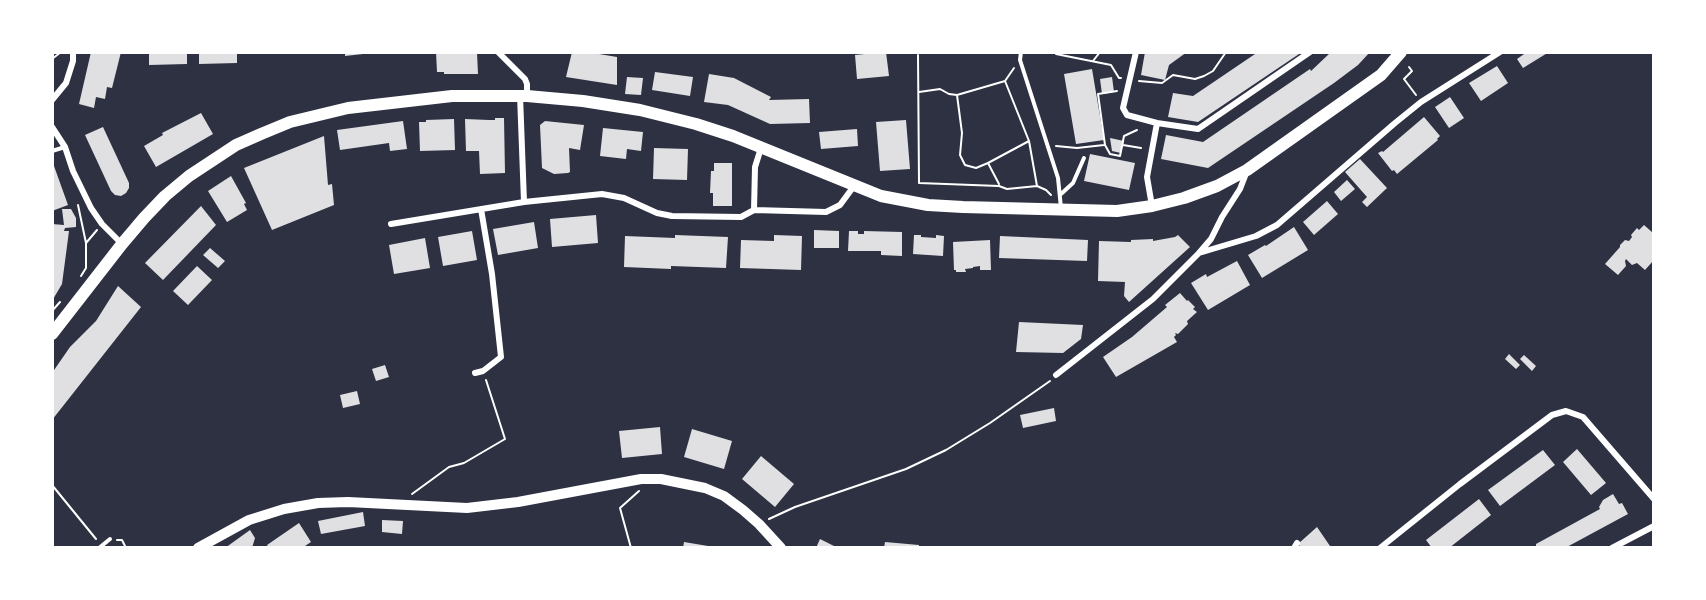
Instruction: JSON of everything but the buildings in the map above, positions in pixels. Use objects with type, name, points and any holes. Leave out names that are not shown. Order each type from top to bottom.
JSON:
[{"type":"main road","points":[[52,334],[122,244],[165,196],[189,176],[236,145],[290,122],[348,108],[452,96],[523,95],[583,101],[640,110],[696,124],[761,147],[881,196],[928,205],[1117,211],[1184,198],[1247,170],[1381,75],[1401,52]]},
{"type":"main road","points":[[198,548],[249,520],[284,508],[318,503],[348,502],[467,508],[518,502],[641,479],[661,479],[705,488],[724,496],[759,524],[781,548]]},
{"type":"street","points":[[52,100],[66,83],[73,61],[73,52]]},
{"type":"street","points":[[498,52],[525,79],[527,84],[523,95],[524,201]]},
{"type":"street","points":[[1136,52],[1123,108],[1127,115],[1157,123],[1198,129],[1310,52]]},
{"type":"street","points":[[1199,253],[1256,236],[1277,225],[1422,102],[1500,52]]},
{"type":"street","points":[[1152,206],[1147,177],[1157,123]]},
{"type":"street","points":[[52,127],[65,147],[91,208],[102,224],[122,244]]},
{"type":"street","points":[[754,210],[755,167],[761,147]]},
{"type":"street","points":[[1056,375],[1153,299],[1199,253],[1211,239],[1240,189],[1247,170]]},
{"type":"street","points":[[391,224],[524,201],[602,194],[624,198],[657,213],[672,216],[741,217],[754,210],[826,212],[840,205],[854,186]]},
{"type":"street","points":[[475,374],[483,371],[501,357],[492,274],[481,209]]},
{"type":"street","points":[[1380,548],[1552,415],[1566,411],[1583,417],[1653,499]]},
{"type":"street","points":[[1612,548],[1653,526]]},
{"type":"lane","points":[[1021,52],[1020,60],[1058,178],[1061,210]]},
{"type":"lane","points":[[52,151],[65,147]]},
{"type":"lane","points":[[1061,195],[1073,183],[1084,158]]},
{"type":"lane","points":[[99,548],[110,539]]},
{"type":"path","points":[[52,59],[61,52]]},
{"type":"path","points":[[1055,52],[1111,65],[1119,78],[1162,83],[1173,75],[1195,79],[1204,76],[1213,71],[1226,52]]},
{"type":"path","points":[[1094,61],[1100,52]]},
{"type":"path","points":[[918,55],[919,183],[999,186],[1007,189],[1037,186],[1051,195]]},
{"type":"path","points":[[919,92],[940,89],[957,95],[1005,81],[1020,60]]},
{"type":"path","points":[[1409,67],[1412,71],[1404,79],[1422,102]]},
{"type":"path","points":[[1005,81],[1029,141],[1037,186]]},
{"type":"path","points":[[1117,91],[1098,94],[1105,145],[1110,154],[1119,156],[1124,136],[1137,130]]},
{"type":"path","points":[[957,95],[962,133],[960,154],[965,165],[976,168],[1029,141]]},
{"type":"path","points":[[1047,145],[1077,148],[1105,145]]},
{"type":"path","points":[[1122,145],[1141,148]]},
{"type":"path","points":[[988,163],[999,186]]},
{"type":"path","points":[[81,188],[76,195],[86,243],[86,268],[82,277],[89,269]]},
{"type":"path","points":[[86,243],[102,224]]},
{"type":"path","points":[[52,311],[65,298]]},
{"type":"path","points":[[412,494],[449,467],[464,463],[505,439],[483,371]]},
{"type":"path","points":[[759,524],[795,507],[906,469],[946,450],[1047,385]]},
{"type":"path","points":[[52,486],[95,539]]},
{"type":"path","points":[[631,548],[620,507],[644,488]]}]
